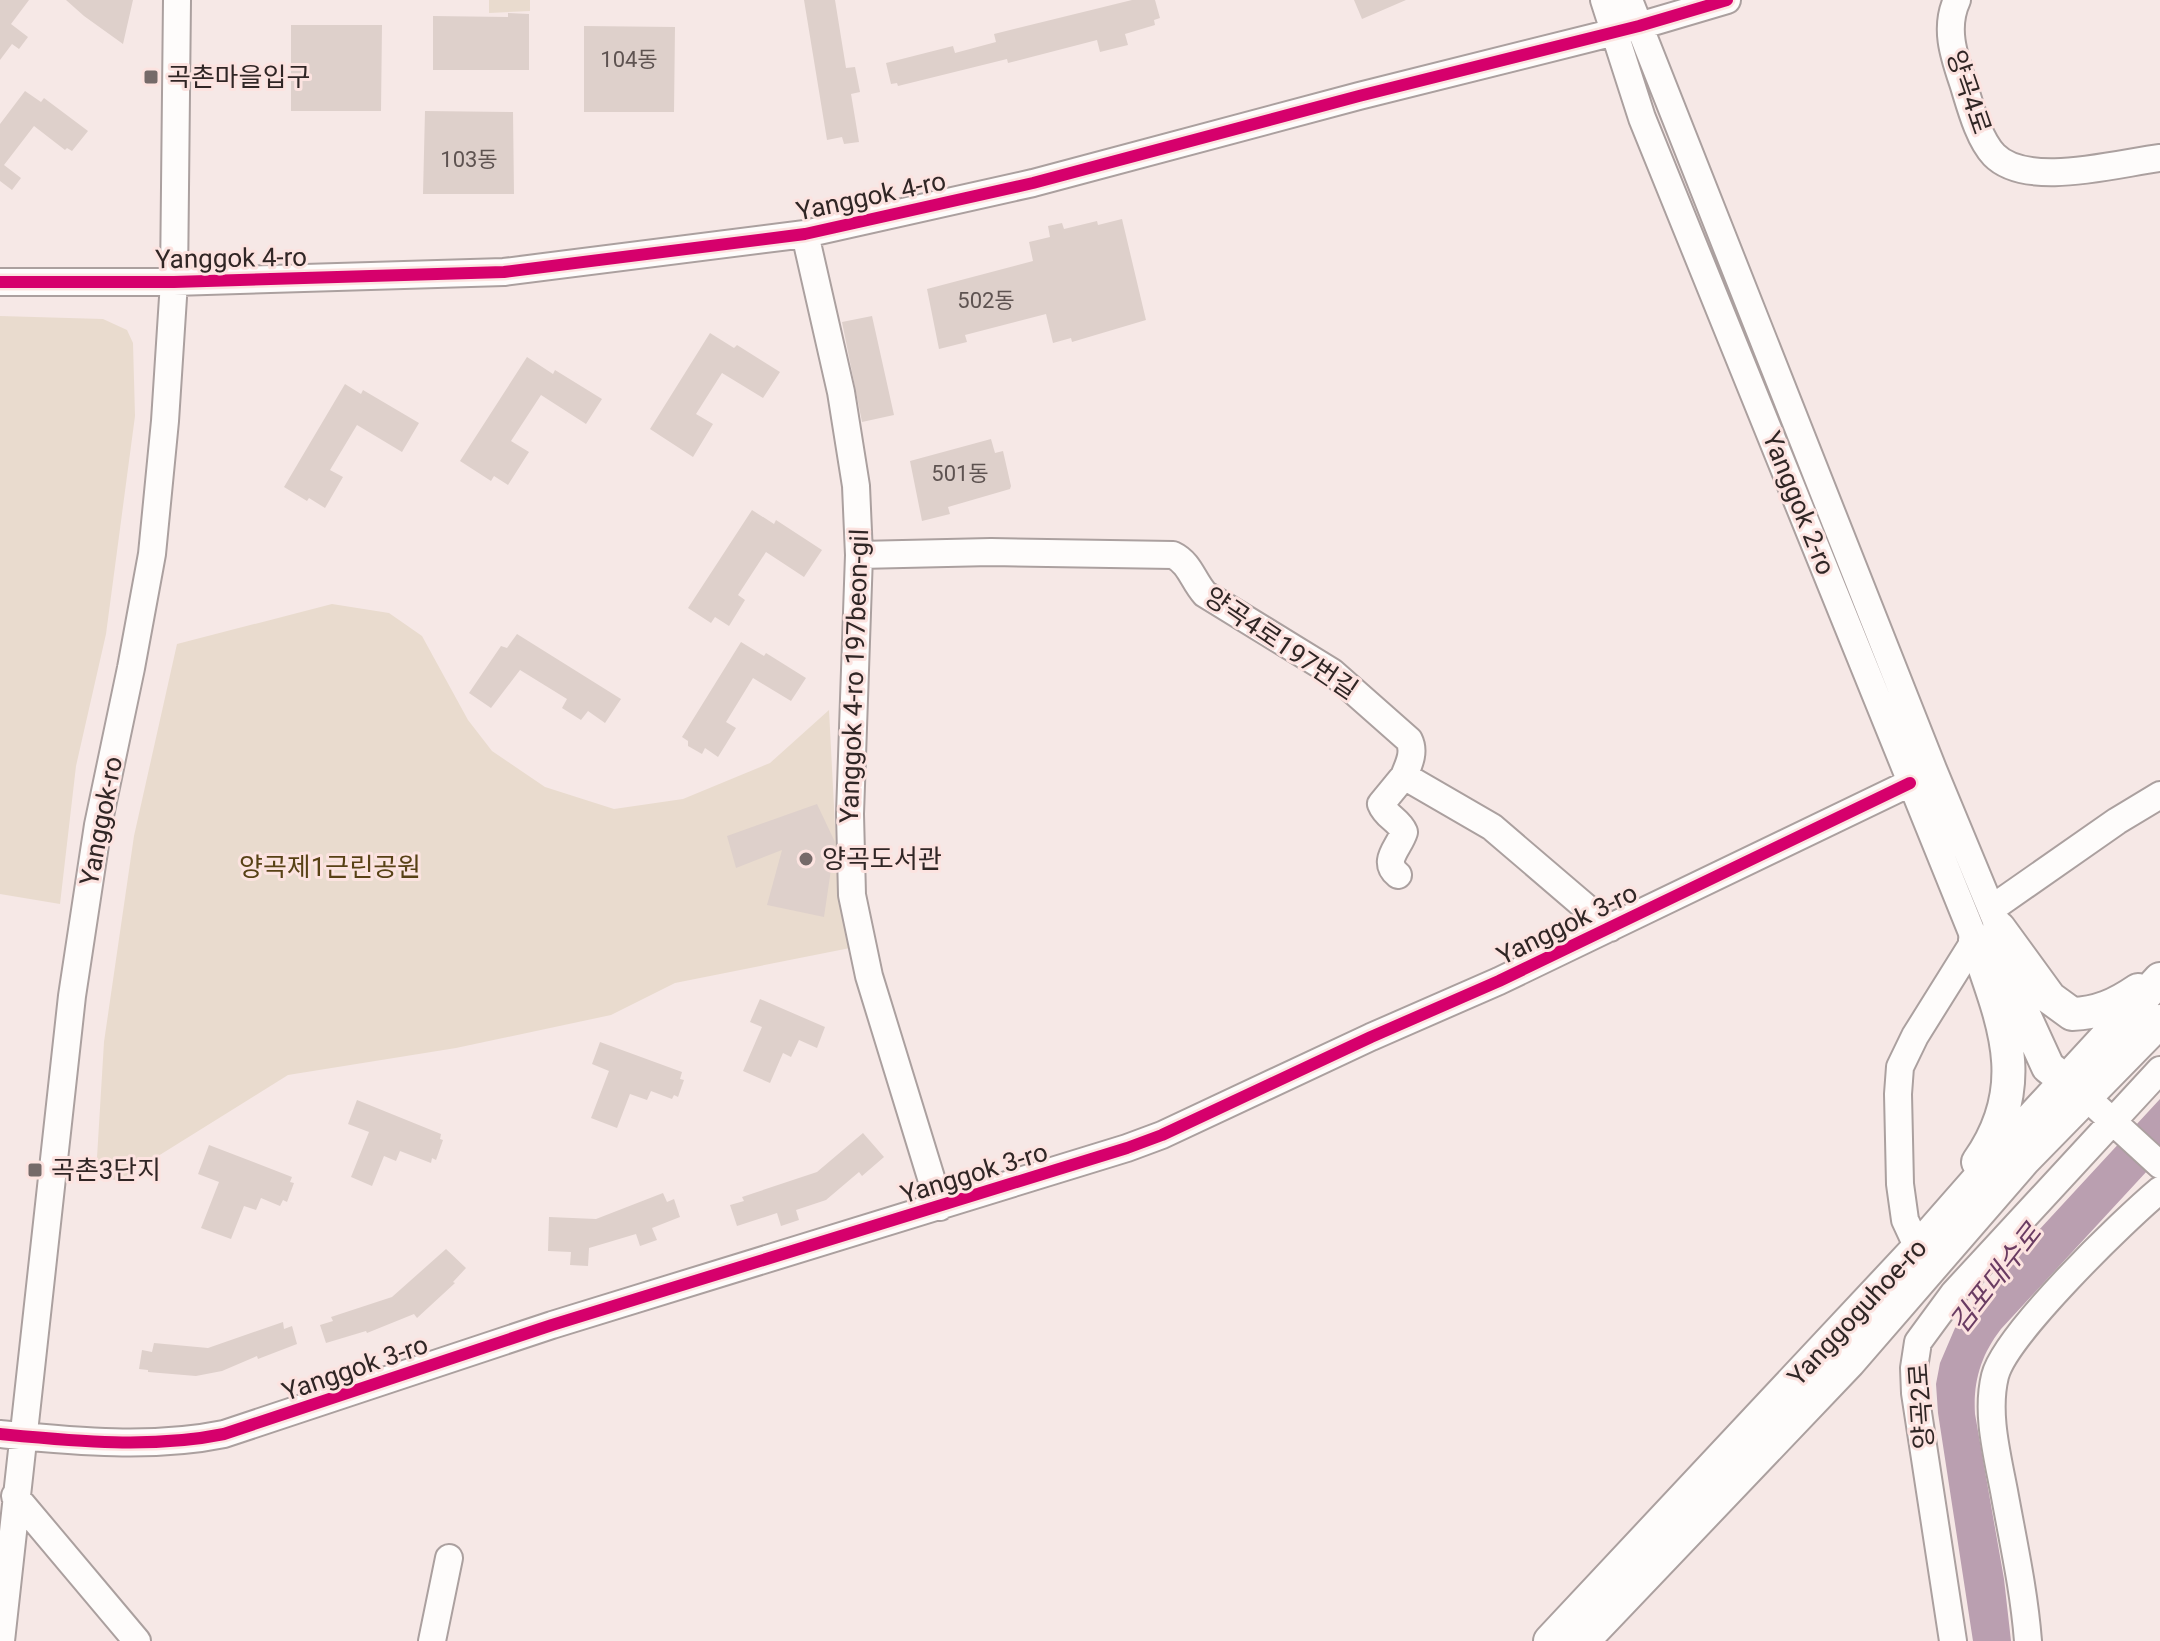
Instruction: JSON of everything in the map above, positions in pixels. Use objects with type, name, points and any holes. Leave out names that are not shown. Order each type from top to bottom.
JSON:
[{"type":"main road","points":[[1989,926],[2050,998],[2072,1014],[2095,1013],[2122,1001],[2160,977]]},
{"type":"main road","points":[[1918,1248],[1982,1156],[2003,1110],[2010,1060],[1989,926]]},
{"type":"main road","name":"Yanggoguhoe-ro","points":[[1583,1641],[1849,1362],[2024,1160],[2160,977]]},
{"type":"main road","name":"Yanggok 2-ro","points":[[2015,995],[2048,1067],[2075,1089]]},
{"type":"main road","name":"Yanggoguhoe-ro","points":[[1550,1641],[1918,1248],[2075,1089],[2160,1021]]},
{"type":"street","name":"Yanggok-ro","points":[[1,1641],[15,1496],[11,1435],[98,825],[152,554],[174,282],[177,0]]},
{"type":"street","name":"Yanggok 2-ro","points":[[1604,0],[1642,118],[1910,783],[1989,926]]},
{"type":"street","name":"Yanggok 2-ro","points":[[1629,0],[1928,755],[2015,995]]},
{"type":"street","name":"Yanggok 4-ro","points":[[0,282],[174,282],[504,272],[805,234],[1033,183],[1359,96],[1639,26],[1727,0]]},
{"type":"street","name":"양곡4로","points":[[1957,0],[1950,22],[1954,54],[1984,140],[2004,164],[2035,172],[2058,172],[2160,158]]},
{"type":"street","name":"Yanggok 4-ro 197beon-gil","points":[[805,234],[851,446],[859,555],[850,814],[852,895],[869,976],[940,1207]]},
{"type":"street","name":"양곡4로197번길","points":[[859,555],[991,552],[1173,555],[1182,559],[1205,594],[1332,672],[1395,727],[1412,747],[1404,776]]},
{"type":"street","points":[[1398,875],[1392,870],[1390,861],[1404,832],[1386,814],[1381,804],[1404,776],[1492,827],[1610,928]]},
{"type":"street","name":"Yanggok 3-ro","points":[[11,1435],[150,1443],[224,1434],[552,1325],[1062,1170],[1162,1135],[1610,928],[1910,783]]},
{"type":"street","points":[[1918,1248],[1905,1220],[1900,1184],[1898,1094],[1900,1067],[1915,1036],[1989,926],[2117,821],[2160,795]]},
{"type":"street","name":"양곡2로","points":[[1953,1641],[1915,1393],[1914,1368],[1918,1342],[1954,1293],[2114,1124],[2160,1070]]},
{"type":"street","points":[[2075,1089],[2160,1165]]},
{"type":"street","points":[[2028,1641],[2017,1558],[1994,1437],[1992,1392],[1995,1374],[2010,1346],[2032,1321],[2089,1259],[2160,1190]]},
{"type":"street","points":[[15,1496],[137,1641]]},
{"type":"street","points":[[432,1641],[449,1558]]},
{"type":"green space","points":[[489,0],[530,0],[530,11],[489,13]]},
{"type":"green space","points":[[0,316],[103,319],[127,330],[133,343],[135,416],[106,634],[76,766],[60,904],[0,894]]},
{"type":"green space","name":"양곡제1근린공원","points":[[332,604],[389,613],[422,636],[468,720],[492,751],[545,787],[614,809],[683,799],[770,763],[829,710],[839,904],[850,948],[675,983],[611,1015],[456,1048],[288,1075],[118,1181],[96,1174],[104,1042],[134,836],[177,644]]},
{"type":"shaded area","points":[[2160,1099],[2160,1157],[2001,1329],[1980,1369],[1975,1390],[1975,1414],[2004,1579],[2011,1641],[1973,1641],[1938,1413],[1936,1384],[1940,1363],[1955,1328],[2027,1243]]},
{"type":"building","points":[[0,0],[29,0],[11,24],[28,37],[19,49],[12,44],[0,60]]},
{"type":"building","points":[[66,0],[133,0],[123,44],[84,16]]},
{"type":"building","points":[[804,0],[835,0],[846,68],[855,67],[860,92],[851,94],[859,142],[844,144],[842,137],[827,140]]},
{"type":"building","points":[[1132,0],[1155,0],[1160,18],[1154,20],[1155,25],[1125,34],[1128,45],[1100,52],[1097,40],[1008,63],[1007,59],[898,86],[897,83],[891,84],[886,63],[953,46],[955,53],[996,42],[994,34]]},
{"type":"building","points":[[1354,0],[1406,0],[1362,19]]},
{"type":"building","points":[[508,13],[529,14],[529,70],[433,70],[433,16],[508,17]]},
{"type":"building","points":[[291,25],[382,25],[381,111],[291,111]]},
{"type":"building","points":[[584,26],[675,27],[674,112],[584,112]]},
{"type":"building","points":[[25,91],[41,102],[44,98],[88,131],[72,151],[65,150],[34,126],[4,165],[21,178],[12,190],[0,181],[0,124]]},
{"type":"building","points":[[425,111],[513,112],[514,194],[423,194]]},
{"type":"building","points":[[1122,219],[1146,320],[1072,342],[1071,338],[1053,343],[1046,314],[965,335],[967,342],[939,349],[927,289],[1033,261],[1029,242],[1050,237],[1048,226],[1062,223],[1064,229]]},
{"type":"building","points":[[872,316],[894,415],[862,422],[842,322]]},
{"type":"building","points":[[710,333],[734,348],[737,345],[780,372],[763,398],[722,373],[696,414],[713,424],[693,457],[650,429]]},
{"type":"building","points":[[527,357],[602,399],[586,424],[541,395],[511,441],[529,452],[508,485],[494,476],[491,481],[460,461]]},
{"type":"building","points":[[345,384],[361,394],[363,390],[419,423],[402,452],[357,425],[330,470],[343,477],[325,508],[284,487]]},
{"type":"building","points":[[991,439],[995,453],[1003,451],[1010,489],[948,507],[950,514],[922,521],[910,461]]},
{"type":"building","points":[[752,510],[774,524],[776,520],[822,550],[804,577],[766,552],[738,595],[745,600],[729,626],[715,617],[711,623],[688,608]]},
{"type":"building","points":[[517,634],[621,699],[605,723],[588,711],[581,720],[562,708],[567,699],[520,670],[491,708],[469,693],[501,646],[507,648]]},
{"type":"building","points":[[741,642],[764,656],[766,653],[806,678],[791,701],[753,678],[726,722],[736,728],[718,757],[705,748],[702,754],[688,746],[688,741],[682,737]]},
{"type":"building","name":"양곡도서관","points":[[817,804],[835,842],[824,917],[767,905],[782,850],[736,868],[727,836]]},
{"type":"building","points":[[760,999],[825,1027],[817,1048],[799,1040],[791,1057],[783,1053],[770,1083],[743,1071],[762,1027],[750,1022]]},
{"type":"building","points":[[600,1042],[682,1072],[680,1079],[684,1080],[678,1097],[674,1095],[672,1099],[651,1091],[647,1100],[630,1094],[617,1128],[591,1118],[609,1071],[592,1064]]},
{"type":"building","points":[[357,1100],[441,1134],[440,1139],[443,1140],[436,1160],[432,1158],[431,1163],[400,1151],[396,1161],[384,1156],[372,1186],[351,1177],[369,1132],[348,1124]]},
{"type":"building","points":[[863,1133],[884,1157],[862,1176],[859,1172],[826,1200],[796,1210],[799,1220],[781,1226],[777,1213],[737,1226],[730,1205],[744,1201],[742,1197],[817,1172]]},
{"type":"building","points":[[209,1145],[292,1177],[290,1182],[294,1183],[287,1202],[283,1200],[280,1206],[261,1198],[256,1210],[244,1206],[231,1239],[201,1228],[219,1182],[198,1174]]},
{"type":"building","points":[[663,1193],[667,1202],[674,1199],[680,1217],[652,1228],[657,1240],[640,1246],[636,1234],[589,1248],[588,1266],[570,1265],[571,1252],[548,1251],[549,1217],[596,1219]]},
{"type":"building","points":[[446,1249],[466,1268],[455,1283],[417,1318],[414,1314],[367,1333],[326,1343],[320,1325],[333,1321],[331,1317],[392,1297]]},
{"type":"building","points":[[283,1322],[284,1329],[292,1326],[297,1344],[222,1371],[196,1376],[139,1369],[142,1350],[152,1352],[154,1343],[208,1348]]},
{"type":"cycle path","points":[[0,282],[174,282],[504,272],[805,234],[1033,183],[1359,96],[1639,26],[1727,0]]},
{"type":"cycle path","points":[[0,1434],[140,1442],[224,1434],[552,1325],[1127,1148],[1162,1135],[1499,981],[1910,783]]},
{"type":"place","name":"곡촌마을입구","points":[[151,77]]},
{"type":"place","name":"양곡도서관","points":[[806,859]]},
{"type":"place","name":"곡촌3단지","points":[[35,1170]]},
{"type":"water label","name":"김포대수로","points":[[1995,1278]]}]
